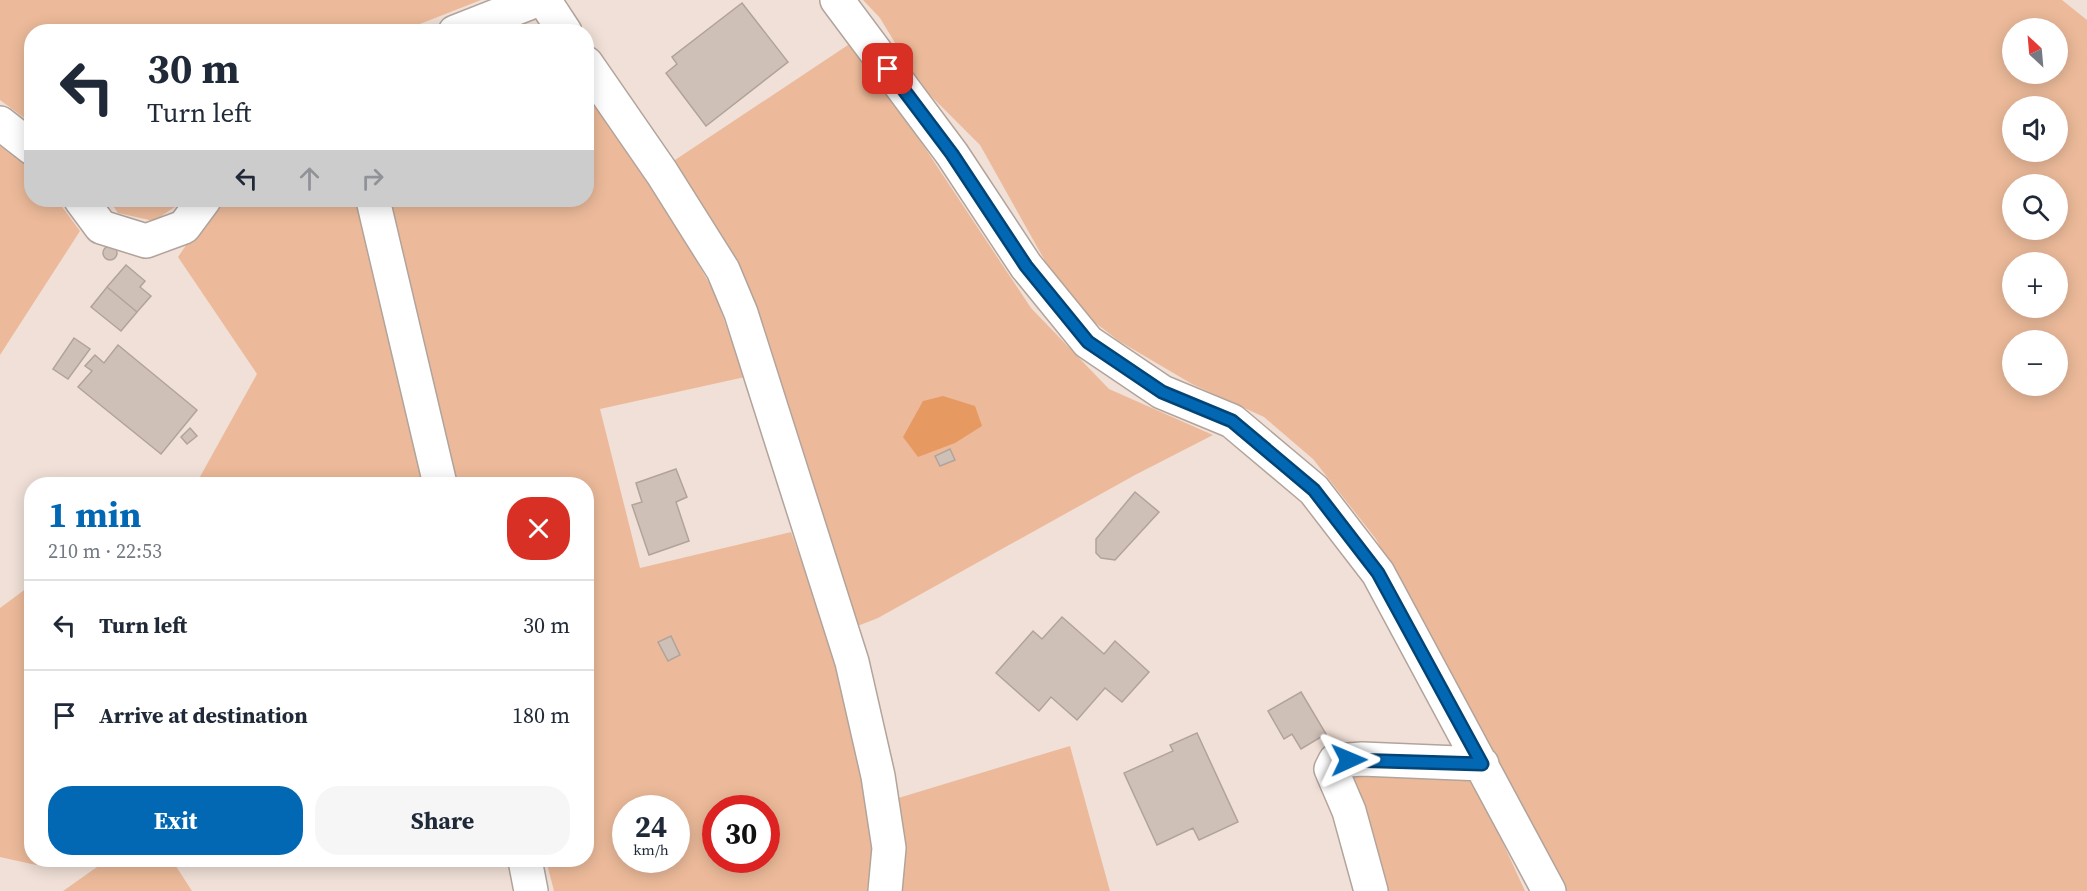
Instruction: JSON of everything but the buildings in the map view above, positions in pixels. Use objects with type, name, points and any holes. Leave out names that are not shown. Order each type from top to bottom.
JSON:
[{"type":"street","points":[[476,24],[537,0]]},
{"type":"street","points":[[544,0],[560,24]]},
{"type":"street","points":[[837,0],[952,154],[1026,266],[1088,342],[1162,392],[1232,421],[1314,490],[1378,573],[1549,891]]},
{"type":"street","points":[[594,75],[662,173],[723,270],[741,313],[852,662],[878,776],[889,848],[885,891]]},
{"type":"street","points":[[0,123],[24,142]]},
{"type":"street","points":[[86,207],[101,227],[146,241],[184,227],[199,207]]},
{"type":"street","points":[[375,207],[438,477]]},
{"type":"street","points":[[1371,891],[1348,811],[1331,769],[1335,761],[1362,759],[1482,764]]},
{"type":"street","points":[[526,867],[531,891]]},
{"type":"shaded area","points":[[0,0],[481,0],[420,24],[24,24],[24,118],[0,100]]},
{"type":"shaded area","points":[[863,0],[2062,0],[2087,20],[2087,891],[1560,891],[1376,539],[1313,459],[1264,417],[1192,384],[1119,341],[1089,318],[1054,277],[980,145],[921,86],[880,18]]},
{"type":"shaded area","points":[[854,41],[1031,308],[1109,389],[1213,435],[1135,475],[878,618],[855,627],[669,164]]},
{"type":"shaded area","points":[[594,99],[675,223],[713,290],[745,377],[600,409],[640,568],[791,532],[845,682],[875,839],[867,891],[554,891],[548,867],[594,867],[594,477],[452,477],[389,207],[594,207]]},
{"type":"shaded area","points":[[0,140],[24,159],[24,207],[62,207],[80,231],[0,355]]},
{"type":"shaded area","points":[[114,207],[175,207],[154,221],[118,213]]},
{"type":"shaded area","points":[[212,207],[363,207],[421,477],[200,477],[257,374],[178,257]]},
{"type":"shaded area","points":[[943,396],[975,406],[982,426],[955,443],[918,457],[903,437],[923,401]]},
{"type":"shaded area","points":[[24,590],[24,862],[0,857],[0,608]]},
{"type":"shaded area","points":[[1070,746],[1110,891],[897,891],[895,799]]},
{"type":"shaded area","points":[[1452,776],[1474,780],[1525,891],[1386,891],[1348,777]]},
{"type":"shaded area","points":[[97,867],[177,867],[192,891],[63,891]]},
{"type":"route","points":[[888,69],[952,154],[1026,266],[1088,342],[1162,392],[1232,421],[1314,490],[1378,573],[1482,764],[1349,760]]}]
